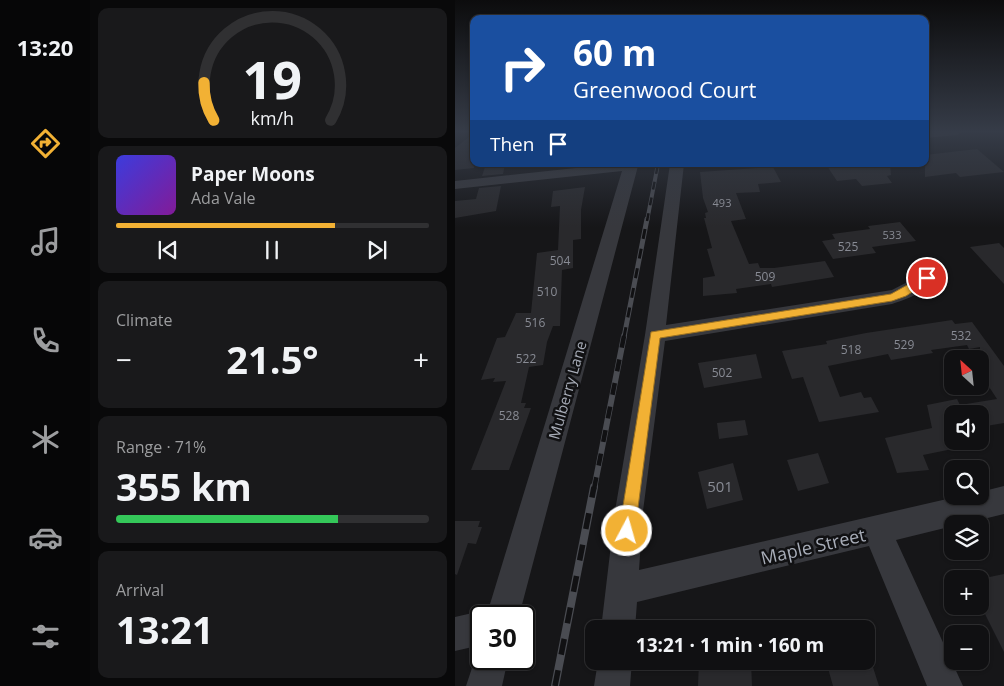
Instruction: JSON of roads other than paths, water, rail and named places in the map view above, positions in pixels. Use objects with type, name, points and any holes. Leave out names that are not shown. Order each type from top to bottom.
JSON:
[{"type":"street","points":[[455,185],[613,167]]},
{"type":"street","name":"Mulberry Lane","points":[[506,605],[630,167]]},
{"type":"street","points":[[619,620],[629,511],[655,335],[677,167]]},
{"type":"street","points":[[655,335],[892,297],[902,294],[927,278]]},
{"type":"street","name":"Maple Street","points":[[621,590],[1004,500]]},
{"type":"street","points":[[877,531],[945,686]]},
{"type":"street","points":[[455,634],[470,631]]},
{"type":"street","points":[[484,686],[488,670]]},
{"type":"street","points":[[612,686],[614,670]]},
{"type":"railway","points":[[647,221],[657,167]]},
{"type":"railway","points":[[624,337],[647,219]]},
{"type":"railway","points":[[594,489],[624,336]]},
{"type":"railway","points":[[555,686],[594,487]]}]
